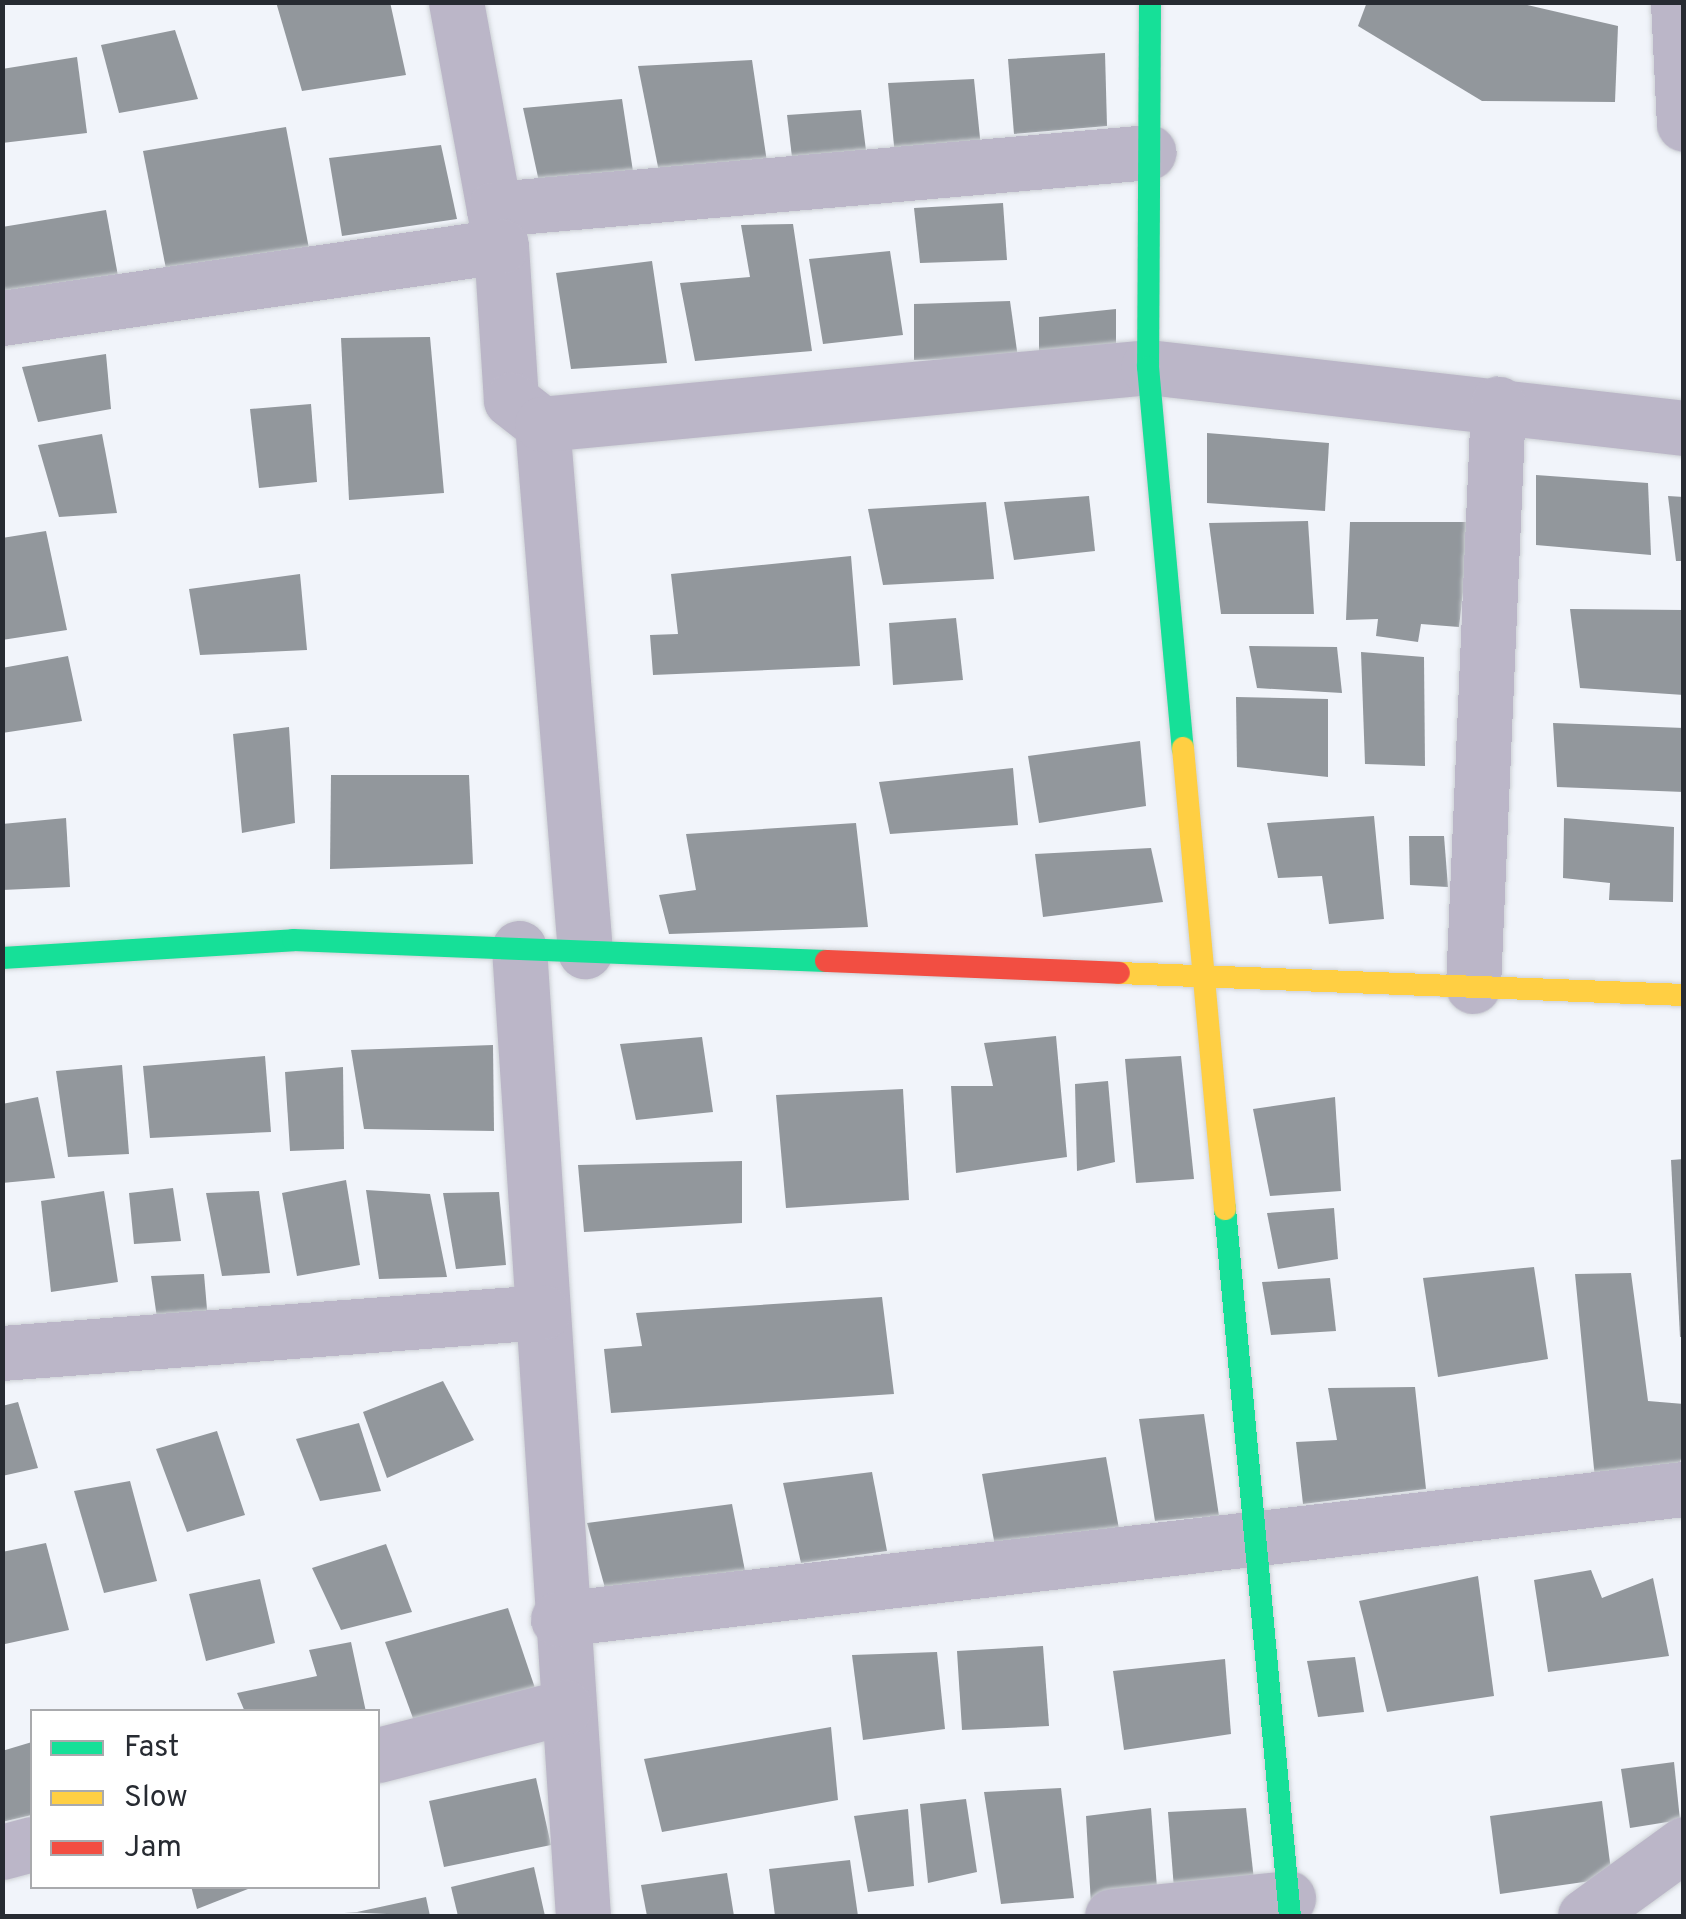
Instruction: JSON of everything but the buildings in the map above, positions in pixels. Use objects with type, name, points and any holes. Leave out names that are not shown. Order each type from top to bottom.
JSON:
[{"type":"street","points":[[456,2],[498,227],[511,400],[542,424],[1148,367],[1684,428]]},
{"type":"street","points":[[1112,1916],[1289,1907],[1251,1538],[1206,976],[1148,367],[1150,2]]},
{"type":"street","points":[[1678,2],[1684,124]]},
{"type":"street","points":[[2,318],[498,227],[1149,152]]},
{"type":"street","points":[[1473,986],[1498,404]]},
{"type":"street","points":[[542,424],[585,951]]},
{"type":"street","points":[[2,958],[293,940],[1684,996]]},
{"type":"street","points":[[519,948],[558,1619],[583,1916]]},
{"type":"street","points":[[2,1353],[542,1312]]},
{"type":"street","points":[[558,1619],[1684,1489]]},
{"type":"street","points":[[380,1755],[565,1707]]},
{"type":"street","points":[[1585,1916],[1684,1844]]},
{"type":"street","points":[[2,1852],[30,1845]]},
{"type":"traffic: fast","points":[[1150,2],[1148,367],[1183,748]]},
{"type":"traffic: fast","points":[[2,958],[293,940],[826,961]]},
{"type":"traffic: fast","points":[[1225,1209],[1290,1916]]},
{"type":"traffic: slow","points":[[1183,748],[1225,1209]]},
{"type":"traffic: slow","points":[[1119,973],[1684,995]]},
{"type":"traffic: jam","points":[[826,961],[1119,973]]}]
